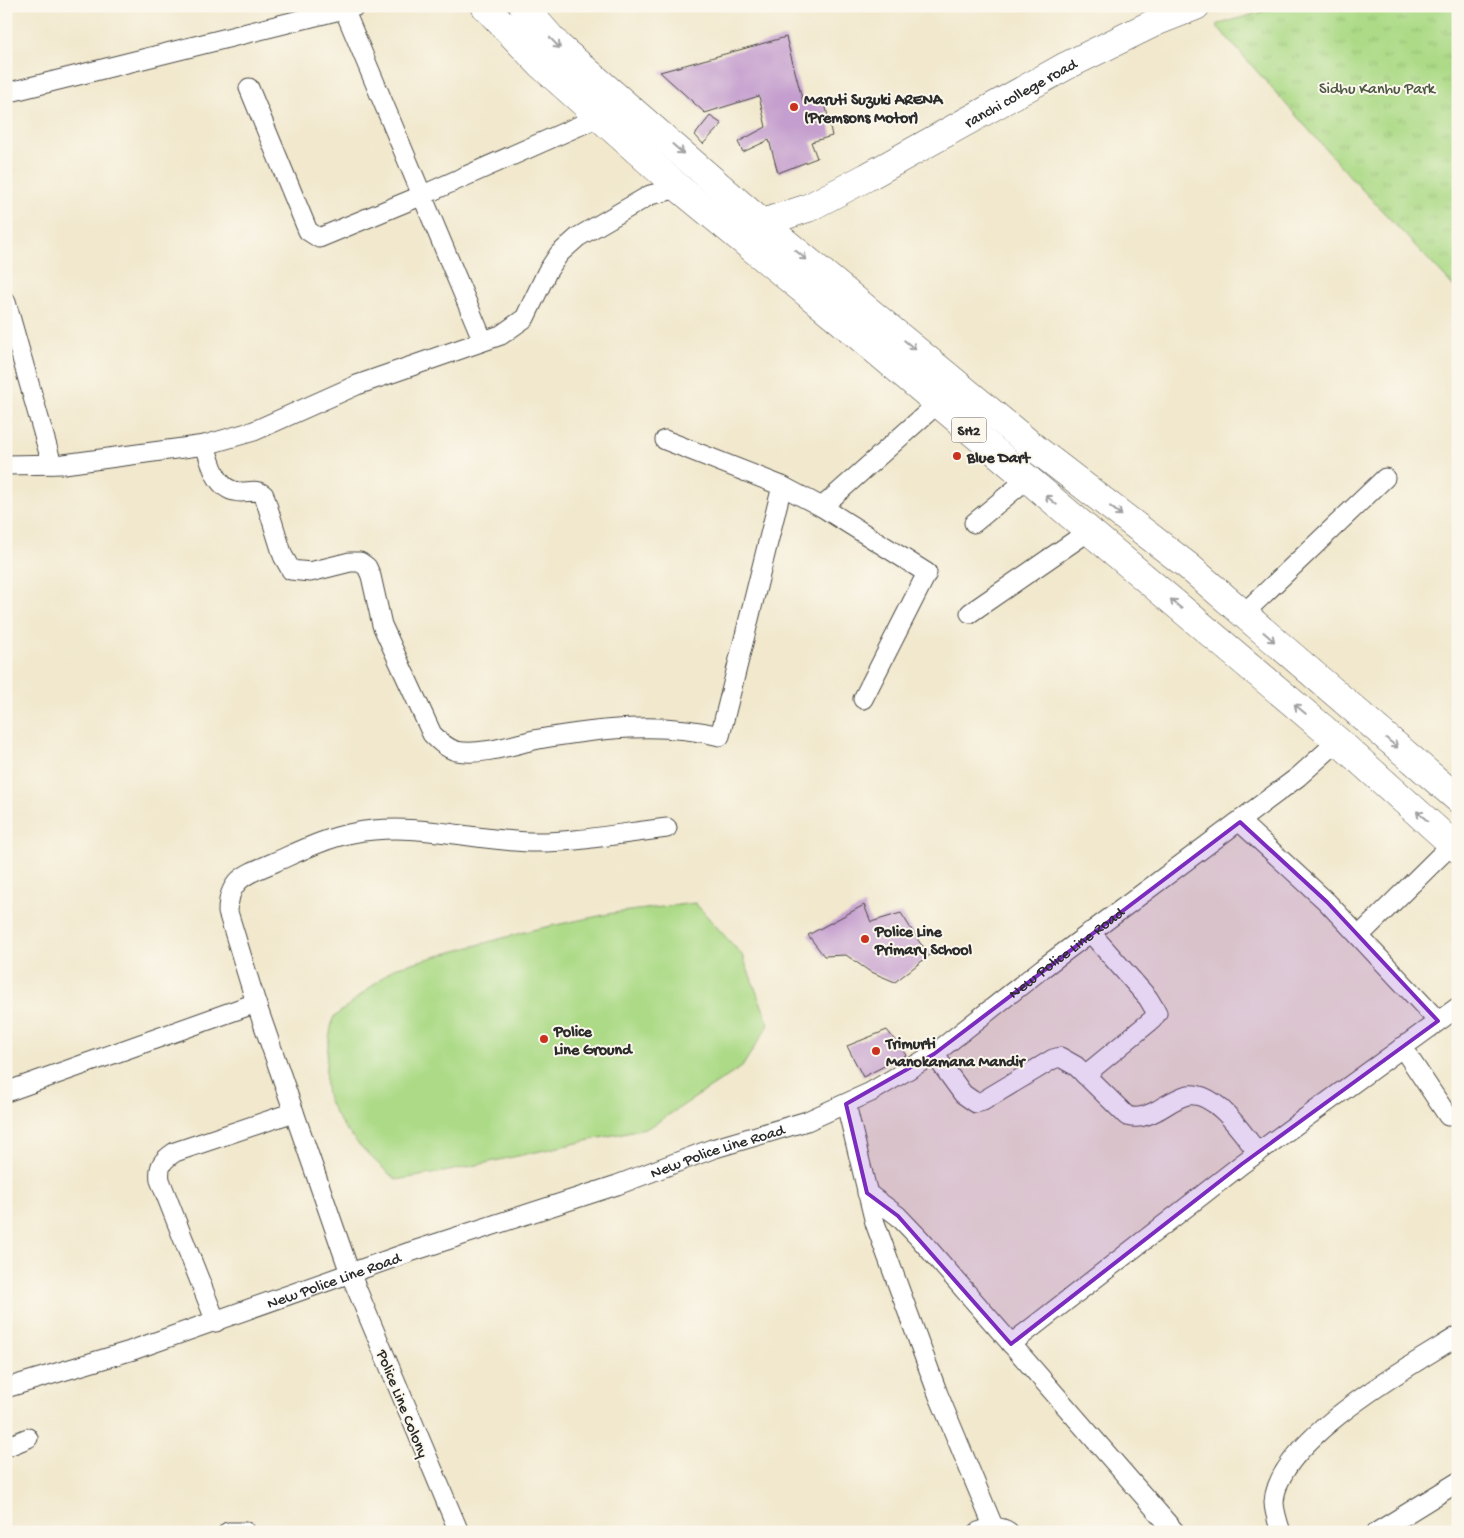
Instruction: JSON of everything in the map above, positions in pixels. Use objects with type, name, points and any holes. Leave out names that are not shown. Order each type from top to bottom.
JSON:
[{"type":"main road","name":"SH2","points":[[485,6],[541,65],[679,188],[1338,741],[1455,846]]},
{"type":"main road","name":"SH2","points":[[523,6],[558,46],[762,223],[1036,450],[1188,566],[1458,799]]},
{"type":"main road","name":"ranchi college road","points":[[742,241],[762,223],[808,208],[868,177],[1066,66],[1158,21],[1196,6]]},
{"type":"street","points":[[6,93],[350,8],[423,195],[483,341]]},
{"type":"street","points":[[249,88],[308,231],[313,236],[319,238],[423,195],[599,117]]},
{"type":"street","points":[[6,465],[52,464],[111,458],[205,444],[254,431],[357,385],[501,335],[525,318],[547,272],[559,254],[578,237],[650,195],[679,188]]},
{"type":"street","points":[[6,302],[52,464]]},
{"type":"street","points":[[822,507],[938,404],[957,384]]},
{"type":"street","points":[[665,440],[782,486],[822,507],[927,573],[863,699]]},
{"type":"street","points":[[205,444],[214,471],[220,482],[228,489],[239,492],[259,491],[264,494],[283,556],[291,570],[310,572],[350,562],[360,562],[367,567],[371,576],[382,625],[432,734],[443,745],[457,751],[480,750],[581,732],[640,727],[692,729],[720,736],[782,486]]},
{"type":"street","points":[[1243,614],[1385,478]]},
{"type":"street","points":[[974,523],[1026,480]]},
{"type":"street","points":[[970,613],[1089,531]]},
{"type":"street","name":"New Police Line Road","points":[[6,1388],[130,1351],[350,1273],[617,1185],[712,1149],[807,1121],[872,1092],[934,1054],[1090,932],[1240,822],[1298,777],[1338,741]]},
{"type":"street","points":[[1240,822],[1327,902],[1438,1021]]},
{"type":"street","name":"Police Line Colony","points":[[459,1532],[350,1273],[256,1003],[228,912],[228,899],[233,884],[248,874],[318,843],[351,833],[378,829],[440,831],[532,842],[667,828]]},
{"type":"street","points":[[1359,936],[1455,846]]},
{"type":"street","points":[[1085,1075],[1152,1020],[1156,1013],[1148,998],[1090,932]]},
{"type":"street","points":[[6,1092],[256,1003]]},
{"type":"street","points":[[1011,1344],[1258,1153],[1458,1007]]},
{"type":"street","points":[[1402,1047],[1448,1116]]},
{"type":"street","points":[[934,1054],[963,1094],[976,1103],[983,1101],[1053,1059],[1060,1057],[1068,1060],[1127,1116],[1134,1118],[1144,1116],[1188,1095],[1201,1097],[1220,1107],[1258,1153]]},
{"type":"street","points":[[846,1104],[875,1224],[934,1386],[994,1530]]},
{"type":"street","points":[[216,1322],[160,1180],[158,1168],[164,1160],[175,1152],[294,1112]]},
{"type":"street","points":[[867,1193],[898,1216],[1175,1532]]},
{"type":"street","points":[[1281,1532],[1274,1502],[1289,1464],[1304,1446],[1328,1424],[1394,1376],[1458,1336]]},
{"type":"street","points":[[6,1447],[28,1438]]},
{"type":"street","points":[[1377,1532],[1458,1482]]},
{"type":"street","points":[[228,1532],[246,1532]]},
{"type":"highlighted area","points":[[1240,822],[1327,902],[1438,1021],[1242,1164],[1011,1344],[898,1216],[867,1193],[846,1104],[934,1054]]},
{"type":"green space","name":"Sidhu Kanhu Park","points":[[1282,6],[1458,6],[1458,291],[1354,181],[1216,25]]},
{"type":"green space","name":"Police Line Ground","points":[[695,903],[742,955],[769,1024],[742,1067],[650,1127],[449,1171],[396,1180],[358,1144],[334,1112],[329,1101],[326,1083],[326,1060],[333,1018],[394,968],[532,930],[613,913]]},
{"type":"building","name":"Maruti Suzuki ARENA (Premsons Motor)","points":[[786,37],[803,102],[824,98],[832,136],[811,142],[817,158],[778,173],[769,140],[743,152],[738,142],[766,127],[759,96],[705,113],[660,72]]},
{"type":"building","points":[[710,116],[722,124],[703,144],[695,135]]},
{"type":"building","name":"Police Line Primary School","points":[[864,905],[871,922],[901,913],[920,943],[931,954],[895,982],[869,971],[846,955],[824,956],[808,935]]},
{"type":"building","name":"Trimurti Manokamana Mandir","points":[[887,1030],[906,1055],[863,1077],[847,1046]]},
{"type":"place","name":"Maruti Suzuki ARENA (Premsons Motor)","points":[[794,107]]},
{"type":"place","name":"Blue Dart","points":[[957,456]]},
{"type":"place","name":"Police Line Primary School","points":[[865,939]]},
{"type":"place","name":"Police Line Ground","points":[[544,1039]]},
{"type":"place","name":"Trimurti Manokamana Mandir","points":[[876,1051]]}]
